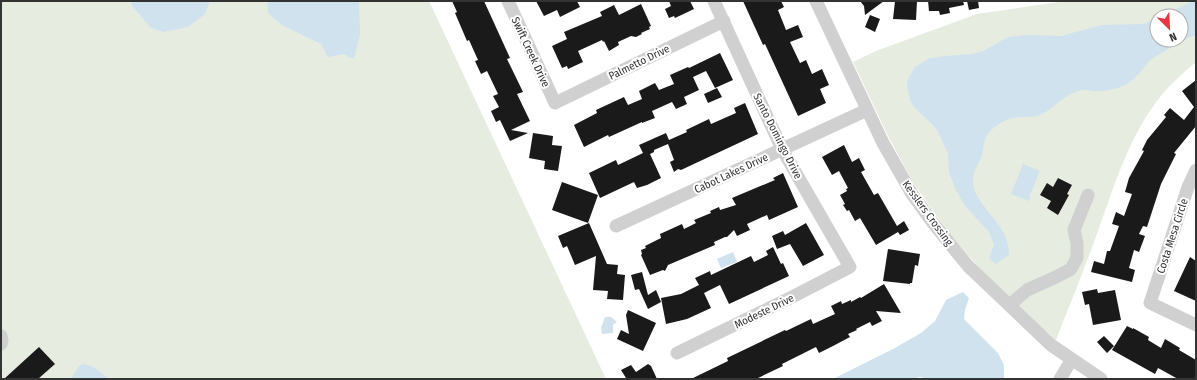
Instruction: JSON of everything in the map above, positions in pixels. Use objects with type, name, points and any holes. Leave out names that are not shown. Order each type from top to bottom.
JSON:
[{"type":"street","name":"Swift Creek Drive","points":[[508,1],[555,102]]},
{"type":"street","name":"Santo Domingo Drive","points":[[714,1],[782,149],[850,267]]},
{"type":"street","name":"Kesslers Crossing","points":[[816,1],[883,143],[912,194],[933,223],[968,266],[1051,345],[1101,379]]},
{"type":"street","name":"Palmetto Drive","points":[[555,102],[724,22]]},
{"type":"street","name":"Cabot Lakes Drive","points":[[616,226],[867,110]]},
{"type":"street","name":"Costa Mesa Circle","points":[[1196,170],[1188,187],[1150,303],[1196,326]]},
{"type":"street","points":[[1010,305],[1027,290],[1071,269],[1077,258],[1077,243],[1074,230],[1088,195]]},
{"type":"street","name":"Modeste Drive","points":[[677,353],[850,267]]},
{"type":"street","points":[[1,336],[1,344]]},
{"type":"street","points":[[1060,379],[1072,359]]},
{"type":"shaded area","points":[[1,1],[429,1],[606,379],[1,379]]},
{"type":"shaded area","points":[[1066,1],[1196,1],[1196,62],[1175,80],[1161,96],[1138,131],[1116,181],[1088,259],[1056,340],[995,286],[948,232],[914,184],[889,138],[853,62],[876,51],[977,14]]},
{"type":"water","points":[[131,1],[210,1],[205,14],[188,27],[164,32],[151,28],[132,6]]},
{"type":"water","points":[[267,1],[359,1],[360,35],[354,58],[349,58],[345,54],[328,57],[321,44],[282,25],[268,13]]},
{"type":"water","points":[[1196,1],[1196,35],[1189,37],[1189,8],[1179,8]]},
{"type":"water","points":[[1149,22],[1149,48],[1170,48],[1153,58],[1129,83],[1119,88],[1109,90],[1078,91],[1068,95],[1042,114],[1009,119],[998,125],[988,134],[985,139],[982,155],[975,170],[973,180],[974,189],[978,198],[1004,233],[1008,244],[1009,255],[996,264],[989,258],[994,245],[989,232],[966,207],[956,190],[949,172],[948,153],[938,132],[933,125],[914,107],[910,100],[907,86],[908,79],[915,67],[930,58],[972,54],[983,51],[1008,37],[1026,35],[1061,36],[1102,25],[1144,24]]},
{"type":"water","points":[[1023,164],[1040,171],[1029,197],[1031,197],[1029,201],[1011,194]]},
{"type":"water","points":[[733,252],[737,262],[721,268],[717,259]]},
{"type":"water","points":[[963,292],[969,298],[964,319],[998,353],[1004,365],[1004,379],[928,379],[920,377],[913,379],[833,379],[893,349],[921,333],[935,321],[946,300]]},
{"type":"water","points":[[605,317],[611,317],[617,322],[613,325],[613,333],[602,334],[601,328]]},
{"type":"water","points":[[83,364],[94,367],[109,379],[71,379],[79,366]]},
{"type":"building","points":[[452,1],[484,1],[510,58],[507,59],[523,92],[517,94],[530,121],[511,130],[528,133],[510,141],[500,120],[496,122],[491,111],[499,107],[493,96],[498,94],[487,71],[481,74],[475,61],[478,60],[469,40],[467,41],[455,13],[457,12]]},
{"type":"building","points":[[536,1],[577,1],[580,7],[560,17],[557,10],[544,16]]},
{"type":"building","points":[[669,1],[690,1],[694,9],[675,18],[674,16],[669,18],[665,9],[671,6]]},
{"type":"building","points":[[743,1],[781,1],[784,7],[778,10],[786,30],[798,25],[803,37],[790,42],[800,63],[806,60],[812,74],[822,69],[829,85],[820,89],[826,103],[798,116],[765,44],[763,45]]},
{"type":"building","points":[[860,1],[884,1],[865,15],[864,6]]},
{"type":"building","points":[[895,1],[917,1],[916,20],[893,19]]},
{"type":"building","points":[[928,1],[963,1],[964,5],[949,8],[950,13],[940,15],[939,11],[929,11]]},
{"type":"building","points":[[967,1],[978,1],[979,8],[969,10]]},
{"type":"building","points":[[641,4],[651,26],[649,27],[650,29],[636,37],[631,36],[618,42],[619,45],[609,51],[602,40],[578,51],[583,62],[568,69],[567,66],[562,68],[552,46],[567,39],[564,32],[602,16],[600,12],[614,5],[619,15]]},
{"type":"building","points":[[870,15],[880,19],[875,32],[865,27]]},
{"type":"building","points":[[720,53],[733,80],[715,88],[706,71],[693,77],[699,90],[684,97],[687,104],[676,109],[672,102],[652,111],[655,118],[642,122],[609,137],[608,135],[584,147],[574,125],[597,113],[596,110],[624,97],[628,105],[642,99],[639,91],[655,83],[659,90],[674,84],[670,75],[688,67],[689,68]]},
{"type":"building","points":[[1196,80],[1196,126],[1174,153],[1176,154],[1161,184],[1147,227],[1143,226],[1139,234],[1145,236],[1139,252],[1134,250],[1129,268],[1135,270],[1132,282],[1091,272],[1094,261],[1104,264],[1107,251],[1110,251],[1119,226],[1112,224],[1116,212],[1124,216],[1132,194],[1125,192],[1129,178],[1144,151],[1142,150],[1147,140],[1166,117],[1164,115],[1170,108],[1184,120],[1194,107],[1182,91]]},
{"type":"building","points":[[717,88],[722,97],[708,103],[704,94]]},
{"type":"building","points":[[745,103],[758,134],[674,172],[670,162],[674,160],[668,144],[654,150],[654,152],[650,154],[661,178],[637,188],[634,182],[600,198],[589,173],[616,160],[618,165],[643,153],[639,145],[666,133],[669,140],[687,132],[686,130],[709,119],[711,124],[736,113],[734,108]]},
{"type":"building","points":[[533,133],[553,136],[552,145],[562,146],[558,171],[544,169],[545,161],[529,158]]},
{"type":"building","points":[[844,145],[852,162],[859,158],[865,170],[861,172],[874,195],[878,193],[897,226],[904,221],[909,230],[900,235],[898,232],[876,245],[860,218],[855,221],[849,210],[847,211],[843,205],[845,204],[840,195],[847,191],[846,189],[848,188],[839,171],[832,175],[822,157]]},
{"type":"building","points":[[783,173],[798,207],[769,220],[767,215],[747,224],[750,230],[737,236],[734,230],[727,237],[714,242],[715,245],[668,265],[665,271],[663,270],[650,275],[641,255],[641,250],[646,248],[645,246],[661,238],[660,234],[682,224],[684,229],[696,223],[694,220],[711,213],[710,211],[719,207],[720,210],[736,205],[732,198],[775,180],[773,178]]},
{"type":"building","points":[[1058,178],[1072,185],[1067,194],[1069,195],[1058,215],[1047,208],[1051,201],[1040,195],[1047,183],[1053,187]]},
{"type":"building","points":[[562,182],[598,195],[588,223],[552,210]]},
{"type":"building","points":[[589,223],[607,264],[618,265],[617,274],[625,275],[623,300],[607,299],[608,291],[593,290],[596,256],[575,265],[567,246],[563,248],[558,236]]},
{"type":"building","points":[[806,223],[824,255],[803,266],[790,244],[777,249],[772,236],[783,231],[785,235]]},
{"type":"building","points":[[773,247],[781,264],[783,263],[789,276],[729,304],[720,285],[704,293],[711,308],[687,319],[666,324],[661,298],[681,294],[699,285],[695,278],[710,271],[711,275],[751,256],[754,262],[768,255],[766,251]]},
{"type":"building","points":[[888,249],[920,254],[918,266],[915,265],[912,283],[883,281]]},
{"type":"building","points":[[1190,257],[1196,261],[1196,301],[1174,291]]},
{"type":"building","points":[[642,272],[648,295],[656,290],[661,302],[648,309],[639,289],[635,290],[631,275]]},
{"type":"building","points":[[884,284],[901,313],[876,311],[882,321],[872,326],[870,322],[848,334],[850,337],[819,353],[816,347],[782,364],[783,366],[756,379],[691,379],[728,361],[727,358],[785,330],[786,331],[811,319],[813,324],[835,314],[831,306],[841,301],[842,304],[851,300],[851,302],[860,297],[861,298]]},
{"type":"building","points":[[1097,289],[1098,293],[1115,290],[1121,320],[1093,325],[1089,304],[1085,305],[1082,292]]},
{"type":"building","points":[[628,310],[656,323],[643,351],[617,339],[621,330],[629,334],[626,315]]},
{"type":"building","points":[[1127,326],[1149,337],[1148,340],[1161,348],[1165,339],[1180,348],[1179,350],[1196,360],[1196,379],[1178,379],[1158,368],[1155,374],[1112,350]]},
{"type":"building","points":[[1104,336],[1114,346],[1107,353],[1097,342]]},
{"type":"building","points":[[39,347],[55,364],[38,379],[4,379]]},
{"type":"building","points":[[648,364],[651,366],[657,379],[623,379],[626,378],[621,370],[631,365],[636,372]]}]
